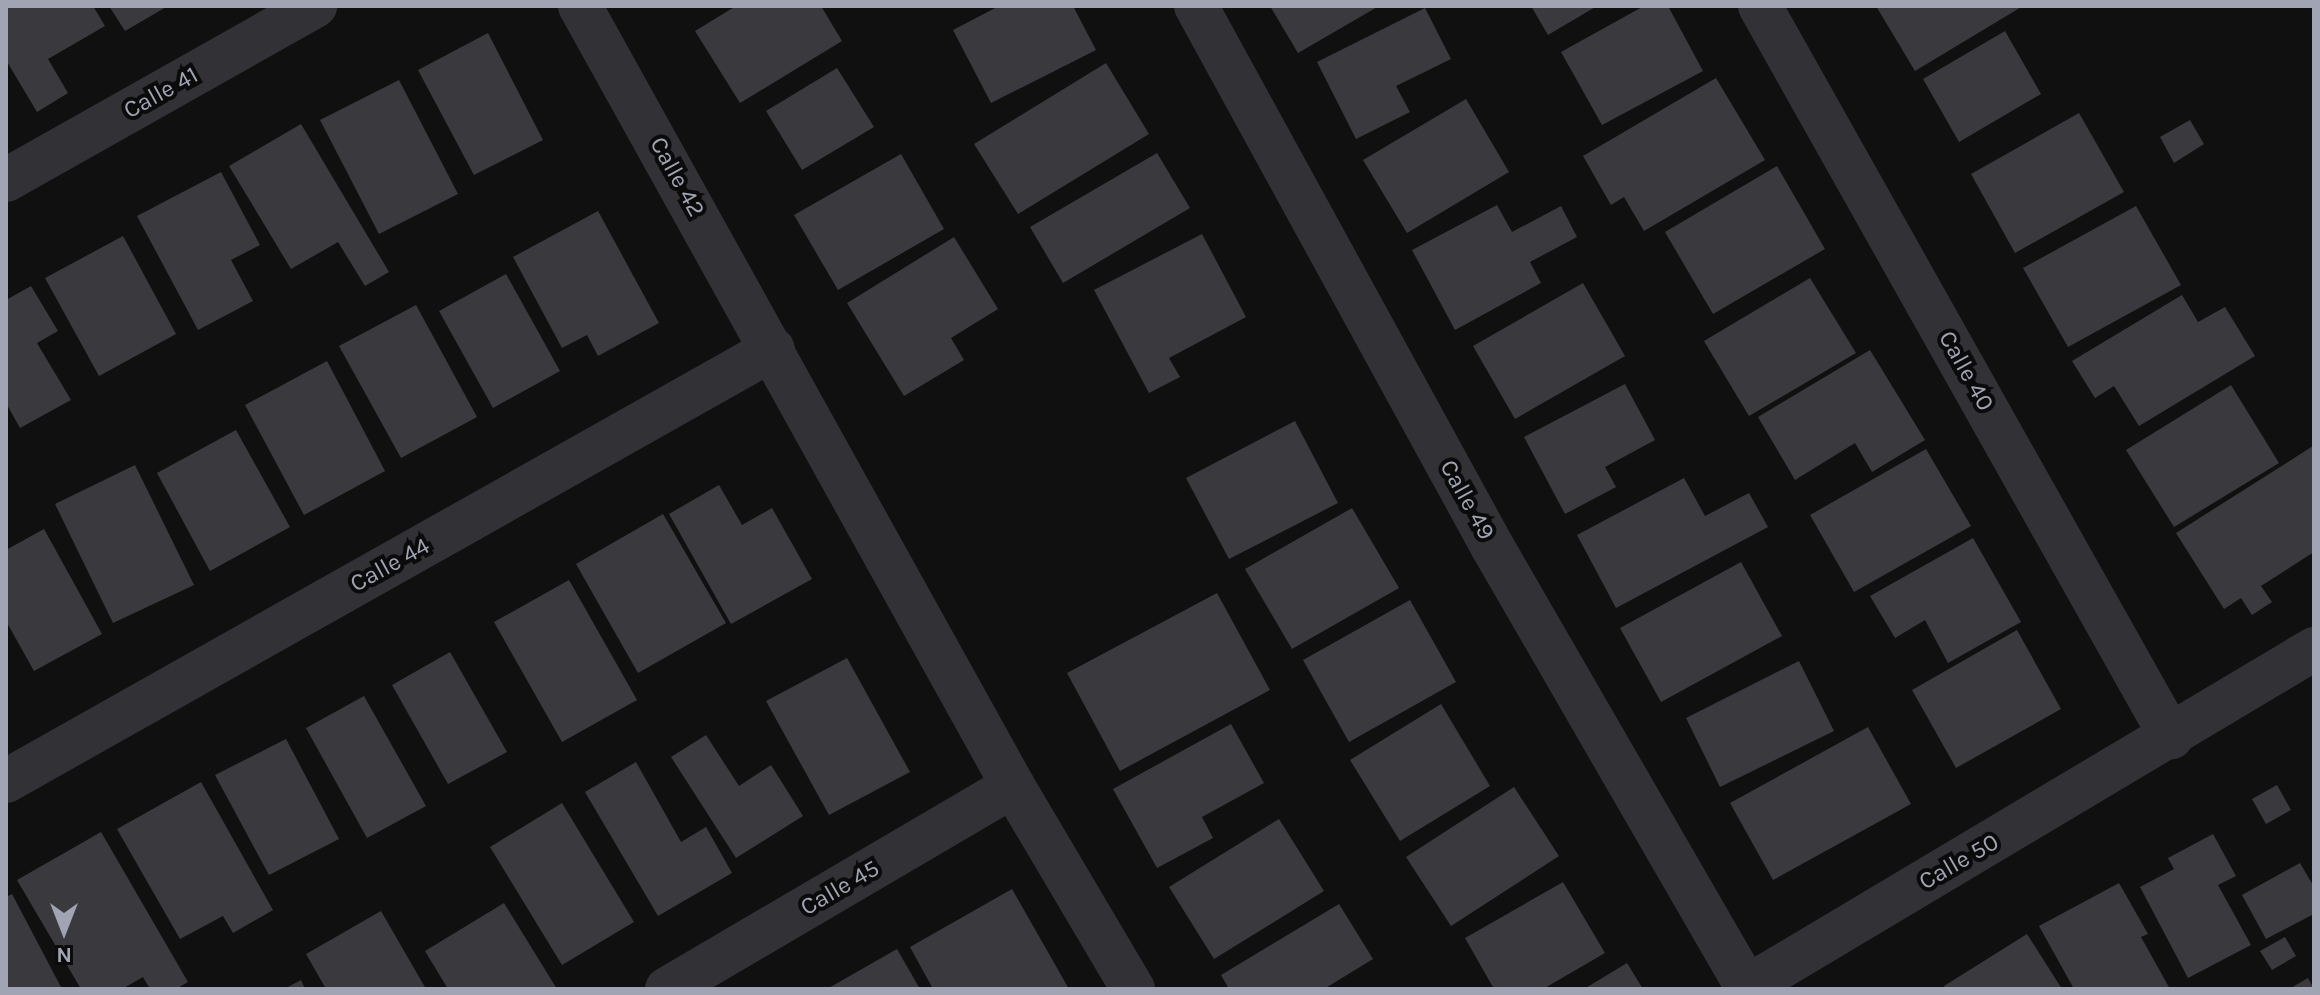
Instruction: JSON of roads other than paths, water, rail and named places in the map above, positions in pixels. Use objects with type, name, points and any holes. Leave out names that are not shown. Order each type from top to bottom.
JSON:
[{"type":"street","name":"Calle 41","points":[[6,180],[315,6]]},
{"type":"street","name":"Calle 42","points":[[580,6],[1013,786],[1133,989]]},
{"type":"street","name":"Calle 49","points":[[1196,6],[1492,546],[1747,988]]},
{"type":"street","name":"Calle 40","points":[[1760,6],[2171,737]]},
{"type":"street","name":"Calle 44","points":[[6,781],[773,349]]},
{"type":"street","name":"Calle 50","points":[[1747,988],[2314,649]]},
{"type":"street","name":"Calle 45","points":[[667,989],[1013,786]]}]
